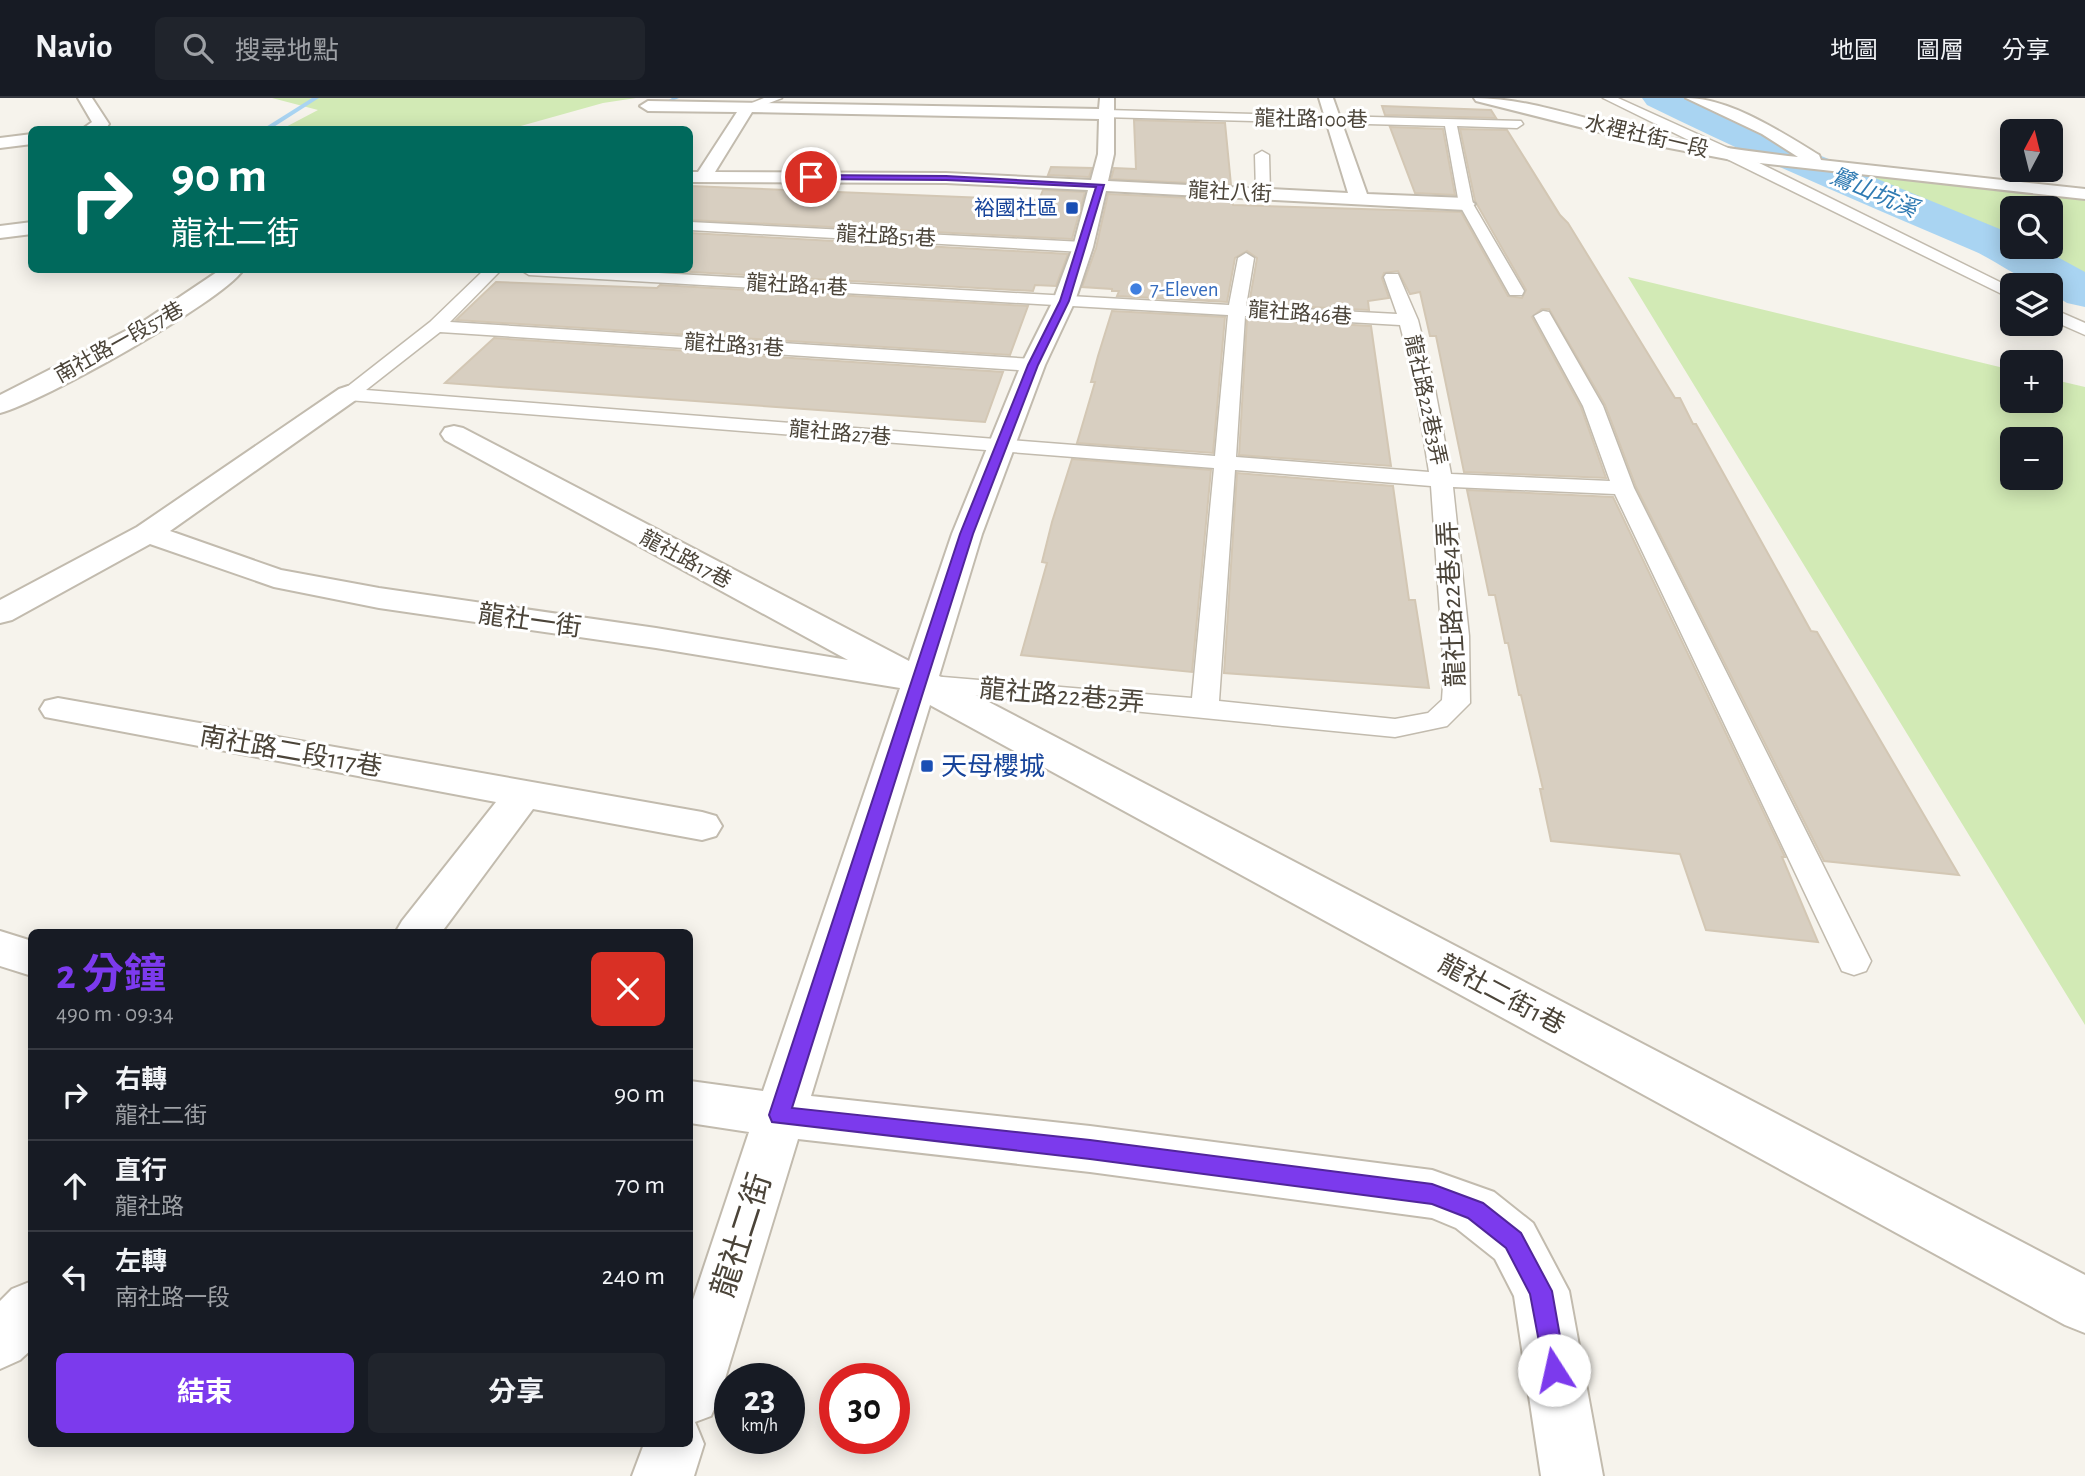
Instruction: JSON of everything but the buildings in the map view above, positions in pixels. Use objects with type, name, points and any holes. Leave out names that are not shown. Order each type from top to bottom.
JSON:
[{"type":"street","points":[[85,98],[101,124],[97,126]]},
{"type":"street","points":[[1326,98],[1359,198]]},
{"type":"street","name":"水裡社街一段","points":[[1481,98],[1643,138],[1732,155],[1821,164]]},
{"type":"street","points":[[1693,98],[1768,131],[1821,164],[2085,194]]},
{"type":"street","points":[[648,106],[1106,106]]},
{"type":"street","name":"龍社二街","points":[[693,1386],[967,534],[1033,365],[1065,301],[1083,247],[1106,154],[1106,106]]},
{"type":"street","points":[[696,177],[748,107]]},
{"type":"street","points":[[0,143],[28,139]]},
{"type":"street","name":"龍社八街","points":[[696,177],[946,178],[1466,204]]},
{"type":"street","points":[[0,232],[28,228]]},
{"type":"street","name":"南社路一段57巷","points":[[0,405],[110,352],[194,301],[229,273]]},
{"type":"street","points":[[0,613],[148,533],[348,394]]},
{"type":"street","name":"龍社路17巷","points":[[454,434],[918,683]]},
{"type":"street","name":"龍社一街","points":[[148,533],[274,579],[379,598],[656,638],[918,683]]},
{"type":"street","name":"龍社二街1巷","points":[[918,683],[2085,1305]]},
{"type":"street","name":"南社路二段117巷","points":[[58,709],[702,826]]},
{"type":"street","points":[[420,929],[524,793]]},
{"type":"street","points":[[0,948],[28,958]]},
{"type":"street","points":[[693,1102],[779,1115],[1090,1149],[1432,1194],[1475,1210],[1514,1241],[1541,1291],[1572,1476]]},
{"type":"street","points":[[0,1340],[28,1312]]},
{"type":"street","points":[[663,1476],[673,1447]]},
{"type":"lane","points":[[748,107],[776,98]]},
{"type":"lane","points":[[1609,98],[1732,155],[2000,288]]},
{"type":"lane","name":"龍社路100巷","points":[[1106,106],[1270,113],[1335,120],[1517,124]]},
{"type":"lane","points":[[1449,106],[1455,122],[1466,204],[1516,291]]},
{"type":"lane","points":[[1262,155],[1263,193]]},
{"type":"lane","name":"龍社路51巷","points":[[693,226],[1083,247]]},
{"type":"lane","points":[[1205,708],[1227,461],[1237,309],[1247,258]]},
{"type":"lane","points":[[348,394],[436,326],[491,273]]},
{"type":"lane","name":"龍社路41巷","points":[[581,273],[1065,301]]},
{"type":"lane","name":"龍社路22巷3弄","points":[[1392,277],[1409,320],[1443,480]]},
{"type":"lane","name":"龍社路46巷","points":[[1065,301],[1409,320]]},
{"type":"lane","points":[[1543,316],[1593,406],[1623,488],[1854,961]]},
{"type":"lane","points":[[2063,319],[2085,330]]},
{"type":"lane","name":"龍社路31巷","points":[[436,326],[1033,365]]},
{"type":"lane","name":"龍社路27巷","points":[[348,394],[1443,480],[1623,488]]},
{"type":"lane","name":"龍社路22巷4弄","points":[[1437,720],[1456,703],[1458,666],[1443,480]]},
{"type":"lane","name":"龍社路22巷2弄","points":[[918,683],[1395,728],[1437,720]]},
{"type":"green space","points":[[272,98],[636,98],[603,103],[521,126],[288,126],[318,110]]},
{"type":"green space","points":[[1853,173],[2058,196],[2000,196],[2000,239]]},
{"type":"green space","points":[[2063,197],[2085,199],[2085,277],[2045,259],[2063,259]]},
{"type":"green space","points":[[1628,277],[2000,367],[2000,413],[2063,413],[2063,382],[2085,387],[2085,1025]]},
{"type":"waterway","points":[[270,126],[316,98]]},
{"type":"waterway","points":[[669,102],[676,98]]},
{"type":"waterway","name":"鷺山坑溪","points":[[1659,98],[1735,134],[2009,249],[2085,292]]},
{"type":"place","name":"裕國社區","points":[[1072,208]]},
{"type":"place","name":"7-Eleven","points":[[1136,289]]},
{"type":"place","name":"天母櫻城","points":[[927,766]]},
{"type":"route","points":[[811,177],[946,178],[1100,185],[1065,301],[1033,365],[967,534],[779,1115],[1090,1149],[1432,1194],[1475,1210],[1514,1241],[1541,1291],[1554,1370]]}]
